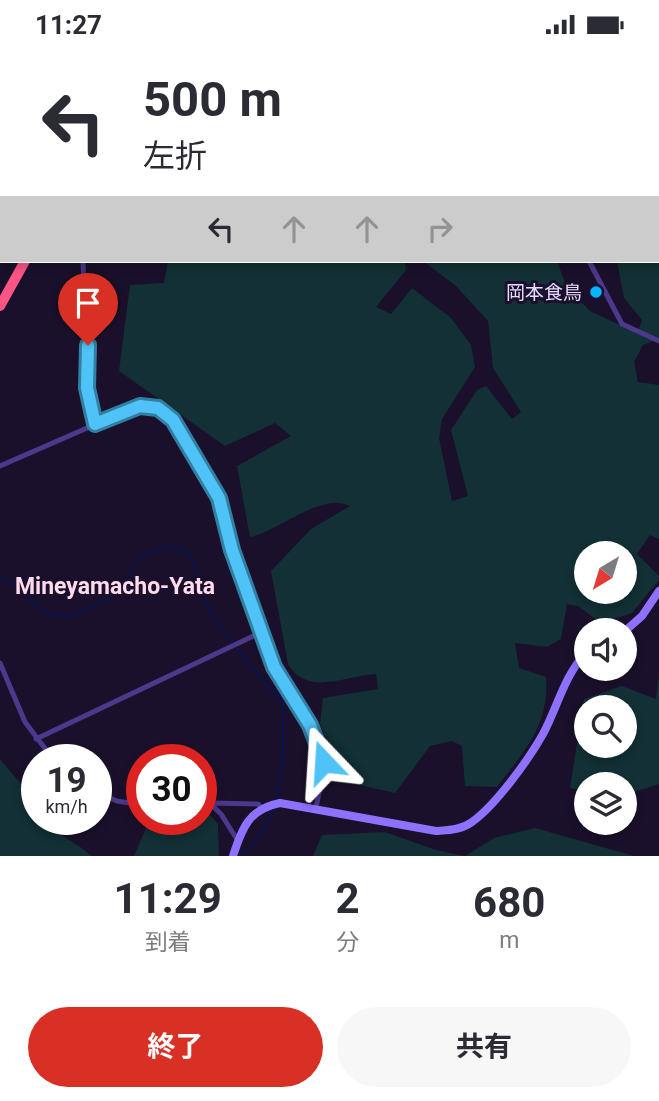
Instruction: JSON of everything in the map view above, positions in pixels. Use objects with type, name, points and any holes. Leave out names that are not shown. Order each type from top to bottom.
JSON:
[{"type":"highway","points":[[0,306],[23,263]]},
{"type":"main road","points":[[637,620],[658,593]]},
{"type":"main road","points":[[233,856],[237,841],[249,818],[262,807],[276,803],[316,807],[436,831],[461,828],[472,822],[490,805],[537,744],[574,669]]},
{"type":"street","points":[[83,263],[87,388],[95,424]]},
{"type":"street","points":[[590,263],[622,324],[659,341]]},
{"type":"street","points":[[0,465],[140,406],[158,408],[173,420],[219,498],[232,550],[274,667],[310,725],[321,752],[324,771],[316,807]]},
{"type":"street","points":[[36,739],[262,632]]},
{"type":"street","points":[[0,663],[16,704],[40,744]]},
{"type":"street","points":[[217,803],[257,804],[262,807]]},
{"type":"street","points":[[217,809],[237,841]]},
{"type":"green space","points":[[168,263],[405,263],[406,270],[376,307],[391,314],[412,288],[451,318],[471,345],[475,367],[442,419],[439,438],[452,501],[468,496],[451,430],[477,390],[486,386],[512,419],[521,412],[493,368],[488,321],[456,286],[426,263],[558,263],[567,288],[590,311],[654,341],[643,345],[634,362],[638,382],[659,385],[659,539],[650,535],[637,554],[659,576],[659,580],[632,613],[616,618],[594,618],[578,606],[567,604],[561,639],[547,647],[515,643],[519,668],[546,677],[546,694],[544,709],[533,737],[497,787],[465,786],[462,746],[452,741],[430,746],[395,793],[355,784],[336,766],[320,724],[323,698],[378,689],[376,674],[316,682],[296,674],[288,664],[271,571],[311,529],[350,506],[338,503],[313,508],[250,537],[237,466],[291,436],[275,423],[225,446],[119,371],[130,285],[164,283]]},
{"type":"green space","points":[[617,263],[659,263],[659,339],[638,331],[642,320],[624,298]]},
{"type":"green space","points":[[659,674],[659,784],[637,791],[637,772],[574,772],[574,789],[570,788],[575,758],[637,758],[637,695],[596,695],[622,686],[656,699]]},
{"type":"green space","points":[[0,759],[21,784],[21,835],[63,835],[91,856],[0,856]]},
{"type":"green space","points":[[218,824],[219,856],[134,856],[143,835],[217,835]]},
{"type":"green space","points":[[535,828],[634,856],[465,856],[494,838]]},
{"type":"green space","points":[[385,832],[436,850],[465,856],[313,856],[322,835]]},
{"type":"waterway","points":[[0,576],[48,613],[69,617],[116,595],[140,557],[159,549],[182,548],[194,563],[210,612],[232,642]]},
{"type":"waterway","points":[[235,647],[283,703],[283,761],[276,801]]},
{"type":"waterway","points":[[240,856],[257,840],[275,807]]},
{"type":"place","name":"岡本食鳥","points":[[596,292]]},
{"type":"district","name":"Mineyamacho-Yata","points":[[115,586]]},
{"type":"route","points":[[88,345],[87,388],[95,424],[140,406],[158,408],[173,420],[180,437],[219,498],[232,550],[274,667],[310,725],[324,762]]}]
